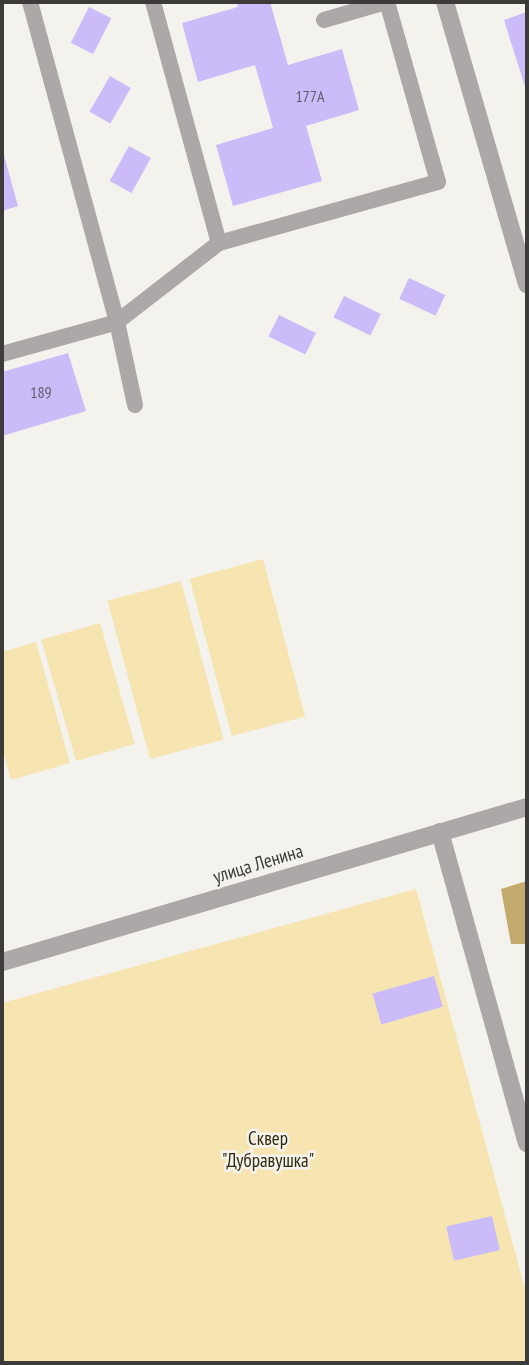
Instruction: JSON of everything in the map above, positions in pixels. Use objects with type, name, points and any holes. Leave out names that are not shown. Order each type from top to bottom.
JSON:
[{"type":"street","points":[[445,2],[527,284]]},
{"type":"street","name":"улица Ленина","points":[[2,962],[527,807]]},
{"type":"street","points":[[440,832],[527,1143]]},
{"type":"lane","points":[[30,2],[117,322],[135,405]]},
{"type":"lane","points":[[153,2],[219,243]]},
{"type":"lane","points":[[2,354],[117,322],[219,243],[438,182],[386,2],[324,20]]},
{"type":"green space","points":[[263,559],[305,716],[232,736],[190,579]]},
{"type":"green space","points":[[181,581],[223,739],[150,759],[108,601]]},
{"type":"green space","points":[[100,623],[135,744],[76,761],[41,640]]},
{"type":"green space","points":[[36,642],[70,763],[11,780],[2,747],[2,652]]},
{"type":"green space","name":"Сквер \"Дубравушка\"","points":[[416,889],[527,1296],[527,1363],[2,1363],[2,1003]]},
{"type":"shaded area","points":[[527,881],[527,944],[511,944],[501,889]]},
{"type":"building","points":[[237,2],[270,2],[288,65],[342,49],[359,110],[306,126],[322,181],[233,206],[216,145],[273,128],[255,65],[198,82],[182,23],[238,7]]},
{"type":"building","points":[[89,7],[111,18],[93,54],[71,43]]},
{"type":"building","points":[[527,12],[527,93],[504,20]]},
{"type":"building","points":[[110,76],[131,88],[110,124],[90,112]]},
{"type":"building","points":[[129,146],[151,158],[131,193],[110,181]]},
{"type":"building","points":[[2,148],[18,206],[2,211]]},
{"type":"building","points":[[409,278],[445,295],[436,316],[399,299]]},
{"type":"building","points":[[344,296],[381,314],[370,336],[333,318]]},
{"type":"building","points":[[279,315],[316,333],[305,355],[268,337]]},
{"type":"building","points":[[68,353],[86,411],[2,436],[2,372]]},
{"type":"building","points":[[434,976],[443,1007],[381,1024],[372,994]]},
{"type":"building","points":[[492,1216],[500,1250],[454,1261],[446,1227]]}]
